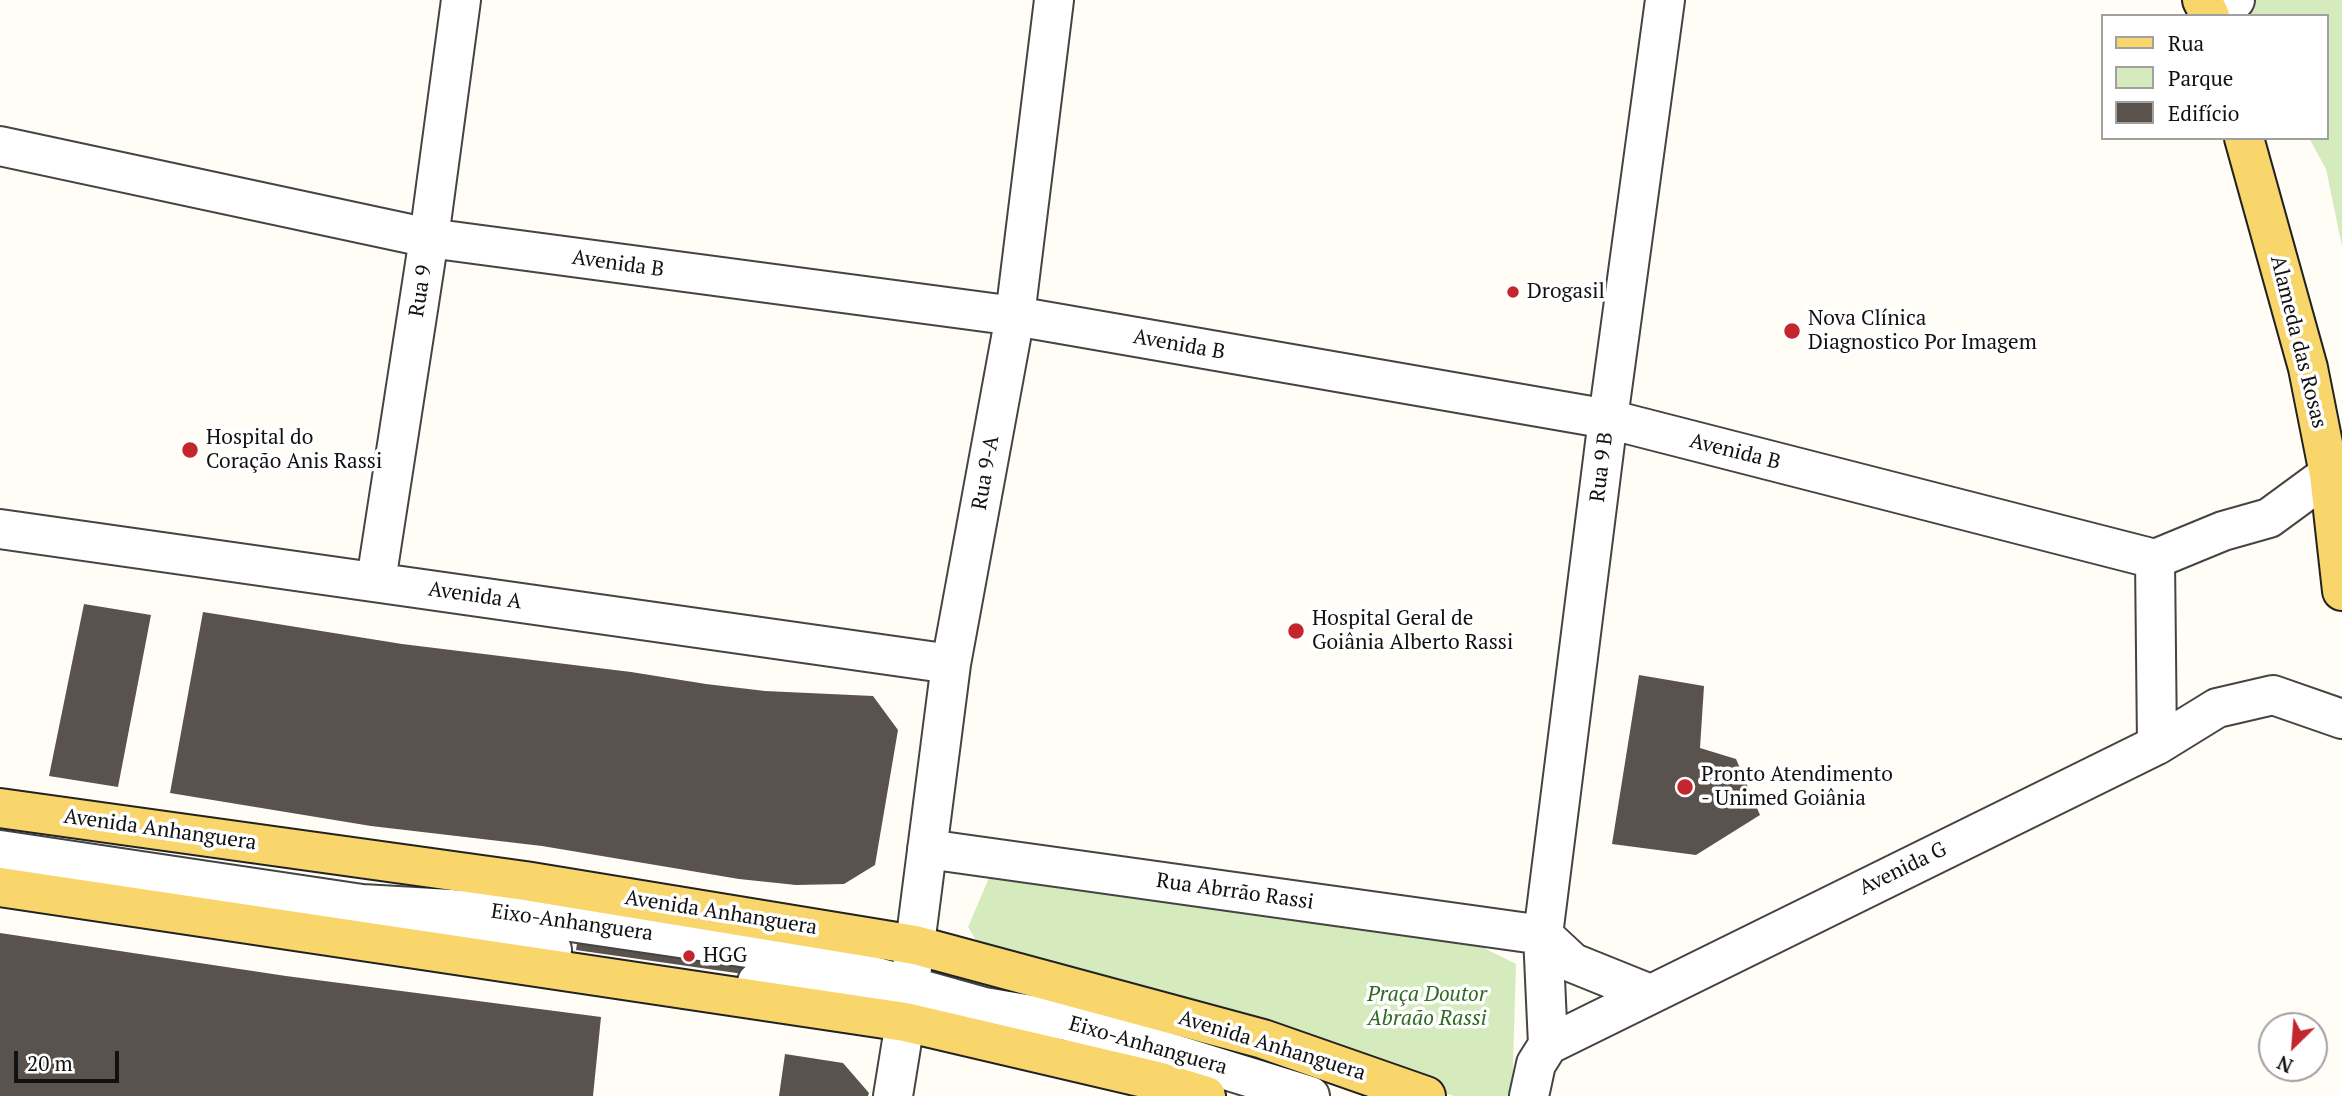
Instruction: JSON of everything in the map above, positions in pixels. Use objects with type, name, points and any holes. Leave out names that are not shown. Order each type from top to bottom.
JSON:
[{"type":"main road","name":"Alameda das Rosas","points":[[2245,140],[2308,368],[2329,474],[2342,591]]},
{"type":"main road","name":"Avenida Anhanguera","points":[[0,808],[525,881],[915,945],[1263,1039],[1426,1096]]},
{"type":"main road","points":[[0,887],[907,1002],[1206,1096]]},
{"type":"street","name":"Rua 9","points":[[376,581],[429,238],[461,0]]},
{"type":"street","name":"Rua 9-A","points":[[907,1002],[951,664],[1015,316],[1054,0]]},
{"type":"street","name":"Rua 9 B","points":[[1548,1045],[1543,935],[1608,419],[1665,0]]},
{"type":"street","points":[[2214,14],[2235,0]]},
{"type":"street","name":"Avenida B","points":[[0,146],[429,238],[1015,316],[1608,419],[2155,559]]},
{"type":"street","points":[[2157,745],[2155,559],[2223,531],[2269,518],[2329,474]]},
{"type":"street","name":"Avenida A","points":[[0,529],[951,664]]},
{"type":"street","name":"Avenida G","points":[[1548,1045],[2157,745],[2217,708],[2273,695],[2342,719]]},
{"type":"street","name":"Rua Abrrão Rassi","points":[[927,849],[1543,935]]},
{"type":"street","name":"Eixo-Anhanguera","points":[[0,850],[362,904],[502,943],[767,984],[907,1002],[984,1007],[1067,1021],[1310,1096]]},
{"type":"street","points":[[1543,935],[1573,963],[1650,994]]},
{"type":"street","points":[[893,1096],[907,1002]]},
{"type":"street","points":[[1529,1096],[1536,1064],[1548,1045]]},
{"type":"green space","points":[[2231,0],[2342,0],[2342,246],[2326,169],[2310,140],[2328,140],[2328,14],[2239,14]]},
{"type":"green space","name":"Praça Doutor Abraão Rassi","points":[[995,864],[1452,932],[1516,964],[1512,1096],[1454,1096],[985,955],[968,927]]},
{"type":"building","points":[[84,604],[151,615],[118,787],[49,776]]},
{"type":"building","points":[[203,612],[402,644],[631,672],[706,684],[765,691],[873,696],[898,730],[875,865],[844,884],[796,885],[739,879],[542,846],[371,826],[170,793]]},
{"type":"building","name":"Pronto Atendimento - Unimed Goiânia","points":[[1639,675],[1704,686],[1700,748],[1736,759],[1760,815],[1696,855],[1612,844]]},
{"type":"building","name":"HGG","points":[[579,930],[802,961],[799,982],[576,950]]},
{"type":"building","points":[[0,933],[286,976],[601,1017],[593,1096],[0,1096]]},
{"type":"building","points":[[785,1054],[843,1063],[869,1093],[868,1096],[779,1096]]},
{"type":"place","name":"Drogasil","points":[[1513,292]]},
{"type":"place","name":"Nova Clínica Diagnostico Por Imagem","points":[[1792,331]]},
{"type":"place","name":"Hospital do Coração Anis Rassi","points":[[190,450]]},
{"type":"place","name":"Hospital Geral de Goiânia Alberto Rassi","points":[[1296,631]]},
{"type":"place","name":"Pronto Atendimento - Unimed Goiânia","points":[[1685,787]]},
{"type":"place","name":"HGG","points":[[689,956]]}]
